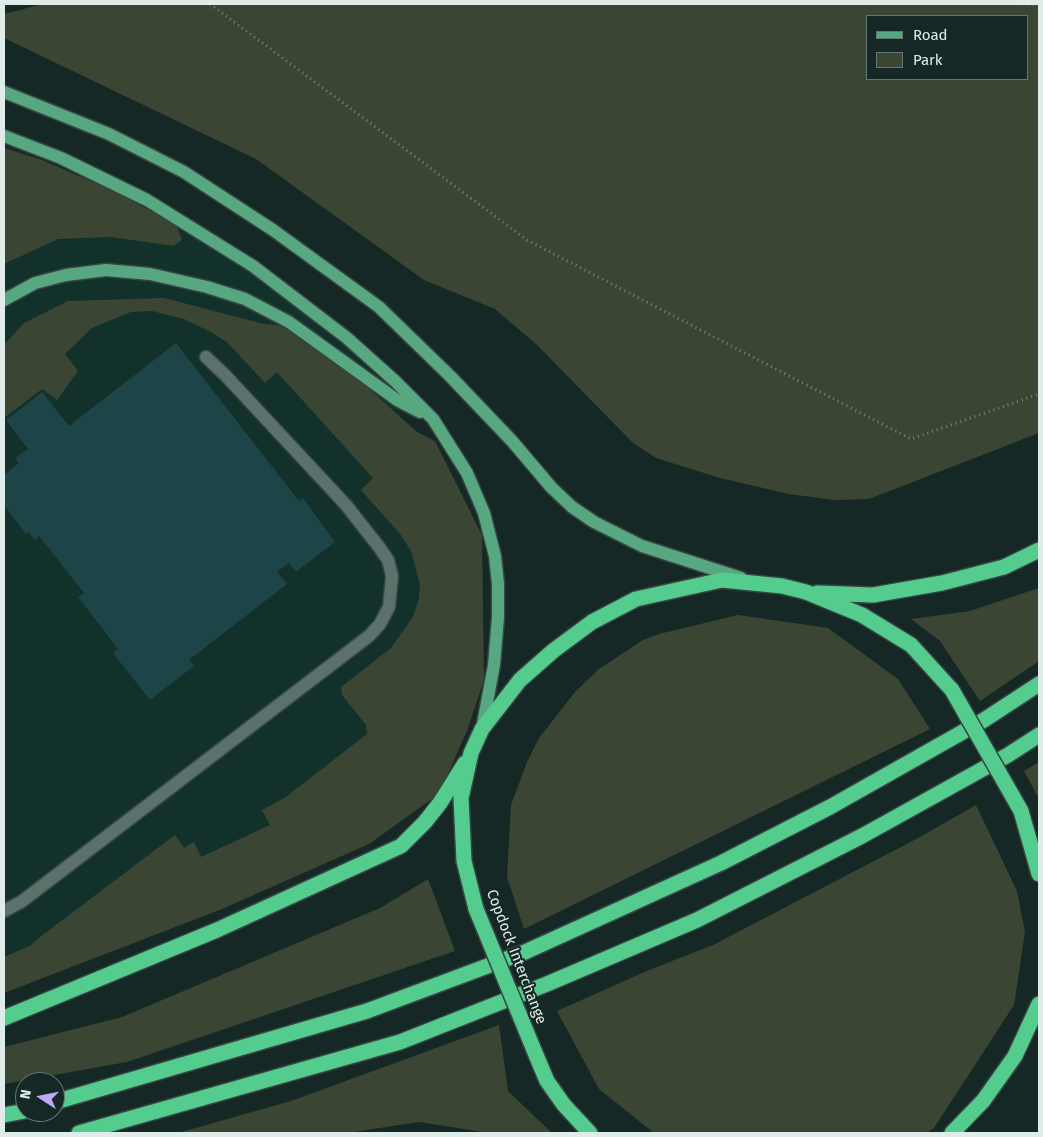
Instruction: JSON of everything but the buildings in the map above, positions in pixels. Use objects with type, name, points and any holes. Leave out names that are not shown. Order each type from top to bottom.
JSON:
[{"type":"highway","points":[[806,592],[873,595],[942,583],[1004,567],[1039,550]]},
{"type":"highway","name":"Copdock Interchange","points":[[590,1133],[564,1105],[547,1081],[476,909],[464,861],[461,798],[471,754],[482,729],[520,680],[553,651],[592,622],[636,599],[722,580],[782,586],[806,592],[862,615],[911,645],[952,690],[1021,811],[1039,874]]},
{"type":"highway","points":[[65,1099],[367,1011],[525,952],[721,863],[822,811],[984,720],[1039,684]]},
{"type":"highway","points":[[79,1133],[400,1042],[547,984],[697,920],[862,836],[1008,755],[1039,735]]},
{"type":"highway","points":[[4,1018],[217,930],[401,846],[425,822],[471,754]]},
{"type":"highway","points":[[952,1133],[983,1101],[1015,1056],[1039,1004]]},
{"type":"main road","points":[[4,92],[109,134],[184,172],[273,230],[379,307],[450,376],[551,487],[572,507],[594,522],[642,546],[760,583]]},
{"type":"main road","points":[[4,136],[61,158],[147,200],[253,266],[347,338],[395,381],[433,419],[467,473],[484,513],[494,556],[498,584],[498,617],[494,665],[482,729]]},
{"type":"main road","points":[[4,300],[35,284],[66,276],[106,270],[150,274],[207,287],[245,299],[289,322],[397,400],[433,419]]},
{"type":"lane","points":[[4,911],[21,902],[369,636],[380,624],[389,606],[392,576],[388,560],[379,546],[346,505],[225,374],[206,357]]},
{"type":"path","points":[[210,4],[527,240],[911,439],[1039,394]]},
{"type":"path","points":[[1022,4],[1039,5]]},
{"type":"shaded area","points":[[4,146],[147,200],[347,338],[397,400],[429,557],[383,771],[4,963]]},
{"type":"green space","points":[[43,4],[1039,4],[1039,433],[869,499],[834,500],[789,494],[720,478],[656,458],[633,443],[537,345],[495,309],[424,280],[256,159],[4,38],[4,14]]},
{"type":"green space","points":[[4,148],[42,160],[118,193],[176,225],[182,240],[173,246],[111,237],[58,239],[4,264]]},
{"type":"green space","points":[[164,298],[264,324],[278,325],[310,340],[326,350],[417,432],[435,441],[482,535],[484,680],[467,731],[439,794],[369,844],[222,909],[4,993],[4,957],[30,946],[175,835],[184,848],[194,842],[201,857],[270,825],[262,810],[286,797],[367,734],[366,725],[342,695],[341,687],[391,648],[413,617],[419,598],[420,584],[411,551],[401,535],[361,490],[373,478],[277,372],[265,383],[227,342],[184,319],[152,311],[131,312],[92,328],[65,354],[78,371],[57,400],[42,389],[4,418],[4,345],[24,323],[68,301]]},
{"type":"green space","points":[[1039,588],[1039,661],[980,701],[940,641],[911,619],[970,611]]},
{"type":"green space","points":[[738,615],[828,628],[898,679],[930,729],[524,929],[507,877],[511,805],[527,762],[539,738],[575,692],[599,669],[643,640],[659,634]]},
{"type":"green space","points":[[1039,762],[1039,799],[1024,771]]},
{"type":"green space","points":[[976,805],[1017,891],[1025,932],[1014,1005],[934,1128],[926,1133],[654,1133],[599,1089],[557,1011],[649,970],[713,945],[920,837]]},
{"type":"green space","points":[[428,879],[455,951],[127,1062],[65,1073],[15,1072],[15,1082],[4,1084],[4,1047],[122,1017],[380,908]]},
{"type":"green space","points":[[499,1025],[508,1091],[552,1133],[489,1133],[419,1122],[347,1133],[178,1133],[291,1101]]}]
